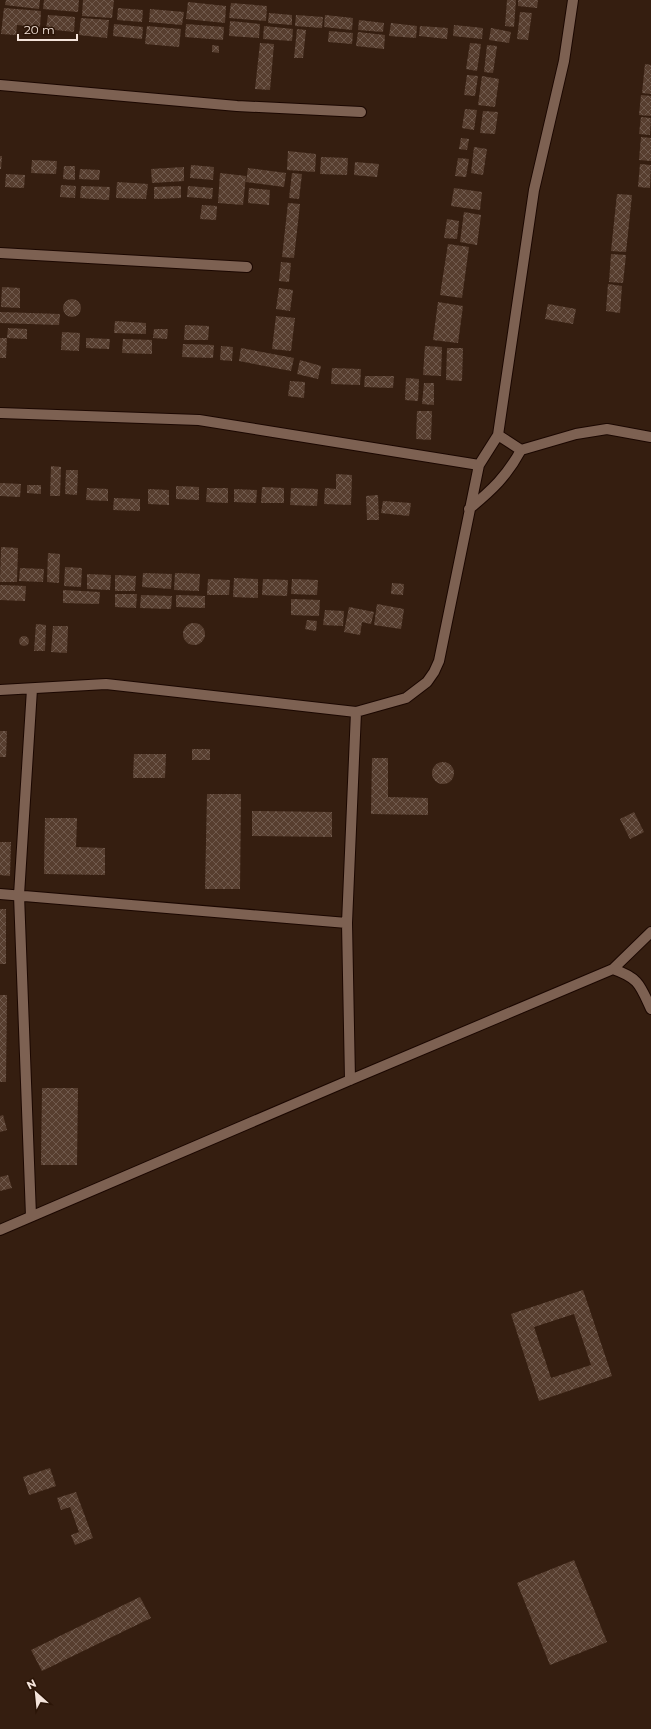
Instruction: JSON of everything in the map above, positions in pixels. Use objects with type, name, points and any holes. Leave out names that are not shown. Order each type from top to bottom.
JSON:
[{"type":"street","points":[[0,690],[106,684],[356,712],[406,698],[420,688],[434,672],[439,660],[479,465],[498,435],[534,190],[564,61],[573,0]]},
{"type":"street","points":[[0,85],[237,106],[360,112]]},
{"type":"street","points":[[0,253],[247,267]]},
{"type":"street","points":[[0,413],[199,420],[479,465]]},
{"type":"street","points":[[469,509],[492,490],[510,471],[521,450],[576,434],[607,429],[651,437]]},
{"type":"street","points":[[498,435],[521,450]]},
{"type":"street","points":[[31,1216],[19,895],[32,689]]},
{"type":"street","points":[[350,1080],[347,923],[356,712]]},
{"type":"street","points":[[0,894],[347,923]]},
{"type":"street","points":[[0,1230],[613,969],[651,932]]},
{"type":"street","points":[[613,969],[629,974],[638,982],[651,1009]]},
{"type":"building","points":[[6,0],[40,0],[39,9],[5,5]]},
{"type":"building","points":[[44,0],[79,0],[78,12],[43,9]]},
{"type":"building","points":[[83,0],[114,0],[112,18],[82,16]]},
{"type":"building","points":[[507,0],[516,0],[514,27],[505,26]]},
{"type":"building","points":[[518,0],[538,0],[537,8],[518,6]]},
{"type":"building","points":[[188,2],[226,6],[225,23],[186,19]]},
{"type":"building","points":[[231,3],[267,6],[266,21],[229,18]]},
{"type":"building","points":[[4,8],[41,11],[40,27],[17,25],[16,35],[1,34]]},
{"type":"building","points":[[118,8],[143,10],[142,22],[117,20]]},
{"type":"building","points":[[150,9],[184,12],[182,25],[149,22]]},
{"type":"building","points":[[520,12],[532,13],[528,40],[517,39]]},
{"type":"building","points":[[269,13],[292,15],[292,25],[268,23]]},
{"type":"building","points":[[48,15],[75,17],[74,32],[46,29]]},
{"type":"building","points":[[296,15],[323,17],[322,28],[295,26]]},
{"type":"building","points":[[325,15],[353,18],[352,30],[324,27]]},
{"type":"building","points":[[81,18],[109,20],[107,38],[79,35]]},
{"type":"building","points":[[359,20],[384,23],[383,32],[358,30]]},
{"type":"building","points":[[230,21],[260,24],[259,38],[229,36]]},
{"type":"building","points":[[391,23],[417,26],[416,38],[389,36]]},
{"type":"building","points":[[114,24],[143,27],[142,39],[113,36]]},
{"type":"building","points":[[186,24],[224,27],[223,40],[185,37]]},
{"type":"building","points":[[454,25],[483,28],[482,39],[453,36]]},
{"type":"building","points":[[147,26],[181,29],[179,47],[145,44]]},
{"type":"building","points":[[264,26],[293,29],[292,41],[263,39]]},
{"type":"building","points":[[420,26],[448,28],[447,39],[419,36]]},
{"type":"building","points":[[491,28],[511,32],[509,43],[489,40]]},
{"type":"building","points":[[297,29],[306,30],[303,58],[294,58]]},
{"type":"building","points":[[329,31],[353,33],[352,44],[328,42]]},
{"type":"building","points":[[358,32],[385,35],[384,49],[356,46]]},
{"type":"building","points":[[260,43],[274,44],[270,90],[255,89]]},
{"type":"building","points":[[470,43],[481,44],[477,71],[466,69]]},
{"type":"building","points":[[212,45],[219,46],[219,53],[212,52]]},
{"type":"building","points":[[487,45],[497,46],[493,73],[484,72]]},
{"type":"building","points":[[645,64],[651,65],[651,94],[642,93]]},
{"type":"building","points":[[467,75],[478,76],[475,96],[464,95]]},
{"type":"building","points":[[482,76],[499,79],[495,107],[478,105]]},
{"type":"building","points":[[641,95],[651,96],[651,116],[639,115]]},
{"type":"building","points":[[465,109],[477,110],[474,130],[462,128]]},
{"type":"building","points":[[483,111],[498,112],[495,134],[480,133]]},
{"type":"building","points":[[641,117],[651,118],[650,135],[639,134]]},
{"type":"building","points":[[641,137],[651,138],[651,161],[639,160]]},
{"type":"building","points":[[461,138],[469,139],[467,150],[459,149]]},
{"type":"building","points":[[474,147],[487,149],[483,175],[471,173]]},
{"type":"building","points":[[288,151],[316,154],[315,172],[287,170]]},
{"type":"building","points":[[0,156],[2,156],[1,169],[0,169]]},
{"type":"building","points":[[321,157],[348,158],[347,175],[320,174]]},
{"type":"building","points":[[458,158],[469,159],[466,177],[455,176]]},
{"type":"building","points":[[32,160],[57,161],[56,174],[31,173]]},
{"type":"building","points":[[355,162],[379,164],[377,177],[354,175]]},
{"type":"building","points":[[640,164],[651,165],[650,188],[638,187]]},
{"type":"building","points":[[191,165],[214,167],[213,180],[190,178]]},
{"type":"building","points":[[64,166],[75,166],[75,180],[63,179]]},
{"type":"building","points":[[184,167],[184,181],[152,183],[151,169]]},
{"type":"building","points":[[248,168],[286,173],[284,187],[246,182]]},
{"type":"building","points":[[80,169],[100,170],[99,180],[79,179]]},
{"type":"building","points":[[220,173],[246,176],[243,205],[218,203]]},
{"type":"building","points":[[292,173],[302,174],[299,199],[289,198]]},
{"type":"building","points":[[6,174],[25,175],[24,188],[5,187]]},
{"type":"building","points":[[117,182],[148,184],[146,199],[116,198]]},
{"type":"building","points":[[61,185],[76,186],[75,198],[60,197]]},
{"type":"building","points":[[81,186],[110,187],[109,200],[80,198]]},
{"type":"building","points":[[181,186],[181,198],[154,199],[154,187]]},
{"type":"building","points":[[188,186],[213,188],[212,199],[187,197]]},
{"type":"building","points":[[249,188],[270,190],[269,205],[248,203]]},
{"type":"building","points":[[454,188],[482,192],[480,210],[451,206]]},
{"type":"building","points":[[617,194],[632,195],[626,252],[611,251]]},
{"type":"building","points":[[288,203],[300,204],[294,258],[282,257]]},
{"type":"building","points":[[202,205],[217,206],[216,220],[200,219]]},
{"type":"building","points":[[464,212],[481,215],[477,245],[460,242]]},
{"type":"building","points":[[447,219],[459,221],[457,239],[444,238]]},
{"type":"building","points":[[448,244],[469,247],[462,298],[440,295]]},
{"type":"building","points":[[611,254],[626,255],[623,283],[609,282]]},
{"type":"building","points":[[281,262],[291,263],[289,282],[279,281]]},
{"type":"building","points":[[608,284],[622,286],[620,313],[606,311]]},
{"type":"building","points":[[2,287],[20,288],[20,308],[1,307]]},
{"type":"building","points":[[279,288],[293,290],[290,311],[276,309]]},
{"type":"building","points":[[72,299],[78,302],[81,308],[78,314],[72,317],[66,314],[63,308],[66,302]]},
{"type":"building","points":[[438,302],[463,306],[458,343],[433,340]]},
{"type":"building","points":[[548,304],[576,309],[573,324],[545,319]]},
{"type":"building","points":[[0,312],[60,314],[59,325],[0,323]]},
{"type":"building","points":[[276,316],[295,318],[291,351],[272,349]]},
{"type":"building","points":[[115,321],[146,323],[146,334],[114,333]]},
{"type":"building","points":[[185,325],[209,326],[208,340],[184,340]]},
{"type":"building","points":[[8,328],[27,329],[27,339],[7,338]]},
{"type":"building","points":[[154,329],[168,329],[167,339],[153,338]]},
{"type":"building","points":[[62,332],[80,333],[79,351],[61,350]]},
{"type":"building","points":[[0,338],[7,338],[6,358],[0,358]]},
{"type":"building","points":[[86,338],[110,339],[109,349],[86,348]]},
{"type":"building","points":[[123,339],[152,340],[152,354],[122,353]]},
{"type":"building","points":[[183,344],[214,345],[213,358],[182,357]]},
{"type":"building","points":[[221,346],[233,347],[232,361],[220,360]]},
{"type":"building","points":[[425,346],[442,347],[441,376],[423,375]]},
{"type":"building","points":[[241,348],[294,358],[291,371],[239,361]]},
{"type":"building","points":[[447,348],[463,348],[462,381],[446,380]]},
{"type":"building","points":[[300,360],[321,366],[318,379],[297,374]]},
{"type":"building","points":[[332,368],[361,369],[360,385],[331,384]]},
{"type":"building","points":[[365,376],[394,376],[393,388],[364,387]]},
{"type":"building","points":[[406,378],[419,379],[418,401],[405,400]]},
{"type":"building","points":[[290,381],[305,382],[304,398],[288,396]]},
{"type":"building","points":[[424,383],[434,383],[434,405],[422,404]]},
{"type":"building","points":[[417,411],[432,411],[431,440],[416,439]]},
{"type":"building","points":[[51,466],[61,467],[60,496],[50,496]]},
{"type":"building","points":[[66,470],[78,470],[77,495],[65,494]]},
{"type":"building","points":[[336,474],[352,475],[351,505],[324,504],[325,488],[336,489]]},
{"type":"building","points":[[0,483],[21,484],[20,497],[0,496]]},
{"type":"building","points":[[27,485],[41,485],[41,494],[27,493]]},
{"type":"building","points":[[176,486],[199,487],[199,500],[176,499]]},
{"type":"building","points":[[262,487],[284,488],[284,503],[261,503]]},
{"type":"building","points":[[87,488],[108,489],[108,501],[86,500]]},
{"type":"building","points":[[207,488],[228,488],[228,503],[206,502]]},
{"type":"building","points":[[291,488],[318,489],[317,506],[290,505]]},
{"type":"building","points":[[148,489],[169,490],[169,505],[148,504]]},
{"type":"building","points":[[234,489],[257,490],[256,503],[234,502]]},
{"type":"building","points":[[378,495],[379,520],[367,520],[366,496]]},
{"type":"building","points":[[114,498],[140,499],[140,511],[113,510]]},
{"type":"building","points":[[383,501],[411,503],[409,516],[381,513]]},
{"type":"building","points":[[1,547],[18,548],[17,582],[0,582]]},
{"type":"building","points":[[48,553],[60,554],[59,583],[47,582]]},
{"type":"building","points":[[65,567],[82,568],[81,587],[64,586]]},
{"type":"building","points":[[20,568],[44,569],[43,582],[19,581]]},
{"type":"building","points":[[143,573],[172,574],[171,589],[142,587]]},
{"type":"building","points":[[175,573],[200,574],[199,591],[174,590]]},
{"type":"building","points":[[87,574],[111,575],[110,590],[87,589]]},
{"type":"building","points":[[115,575],[136,576],[135,591],[115,591]]},
{"type":"building","points":[[234,578],[258,579],[258,598],[233,597]]},
{"type":"building","points":[[208,579],[230,580],[229,595],[207,595]]},
{"type":"building","points":[[263,579],[288,580],[287,596],[262,595]]},
{"type":"building","points":[[292,579],[318,580],[317,595],[291,594]]},
{"type":"building","points":[[392,583],[404,584],[403,595],[391,594]]},
{"type":"building","points":[[0,585],[26,586],[25,601],[0,600]]},
{"type":"building","points":[[63,590],[100,592],[99,604],[63,603]]},
{"type":"building","points":[[115,594],[137,594],[136,608],[115,607]]},
{"type":"building","points":[[141,595],[172,596],[171,609],[140,608]]},
{"type":"building","points":[[176,595],[205,596],[205,608],[176,607]]},
{"type":"building","points":[[291,599],[320,600],[319,616],[291,615]]},
{"type":"building","points":[[377,604],[404,609],[401,629],[374,625]]},
{"type":"building","points":[[349,607],[374,612],[371,624],[362,622],[360,635],[344,632]]},
{"type":"building","points":[[325,610],[344,611],[343,626],[323,625]]},
{"type":"building","points":[[307,620],[317,621],[316,631],[305,629]]},
{"type":"building","points":[[194,623],[202,626],[205,634],[202,642],[194,645],[186,642],[183,634],[186,626]]},
{"type":"building","points":[[36,624],[46,625],[45,651],[34,651]]},
{"type":"building","points":[[53,626],[68,626],[67,653],[51,652]]},
{"type":"building","points":[[22,636],[26,636],[29,641],[26,646],[22,646],[19,643],[19,639]]},
{"type":"building","points":[[0,731],[7,731],[6,757],[0,757]]},
{"type":"building","points":[[192,749],[210,749],[210,760],[192,760]]},
{"type":"building","points":[[134,754],[166,754],[165,778],[133,778]]},
{"type":"building","points":[[372,758],[388,758],[388,797],[428,798],[428,815],[371,814]]},
{"type":"building","points":[[443,762],[451,765],[454,773],[451,781],[443,784],[435,781],[432,773],[435,765]]},
{"type":"building","points":[[207,794],[241,794],[240,889],[205,889]]},
{"type":"building","points":[[252,811],[332,812],[332,837],[252,836]]},
{"type":"building","points":[[634,812],[644,832],[630,839],[620,819]]},
{"type":"building","points":[[45,818],[77,818],[76,847],[105,848],[105,875],[44,874]]},
{"type":"building","points":[[0,842],[11,842],[10,876],[0,875]]},
{"type":"building","points":[[0,909],[6,909],[6,964],[0,964]]},
{"type":"building","points":[[0,995],[7,995],[6,1082],[0,1082]]},
{"type":"building","points":[[42,1088],[78,1088],[77,1165],[41,1165]]},
{"type":"building","points":[[3,1115],[7,1130],[0,1132],[0,1116]]},
{"type":"building","points":[[8,1175],[12,1188],[0,1191],[0,1177]]},
{"type":"building","points":[[583,1290],[612,1376],[539,1401],[511,1314]],"holes":[[[574,1314],[591,1365],[551,1378],[534,1327]]]},
{"type":"building","points":[[50,1468],[56,1486],[29,1495],[23,1477]]},
{"type":"building","points":[[76,1492],[93,1538],[75,1545],[71,1535],[79,1532],[70,1507],[61,1510],[57,1498]]},
{"type":"building","points":[[574,1560],[607,1642],[550,1665],[517,1583]]},
{"type":"building","points":[[140,1597],[151,1618],[42,1671],[31,1650]]}]
